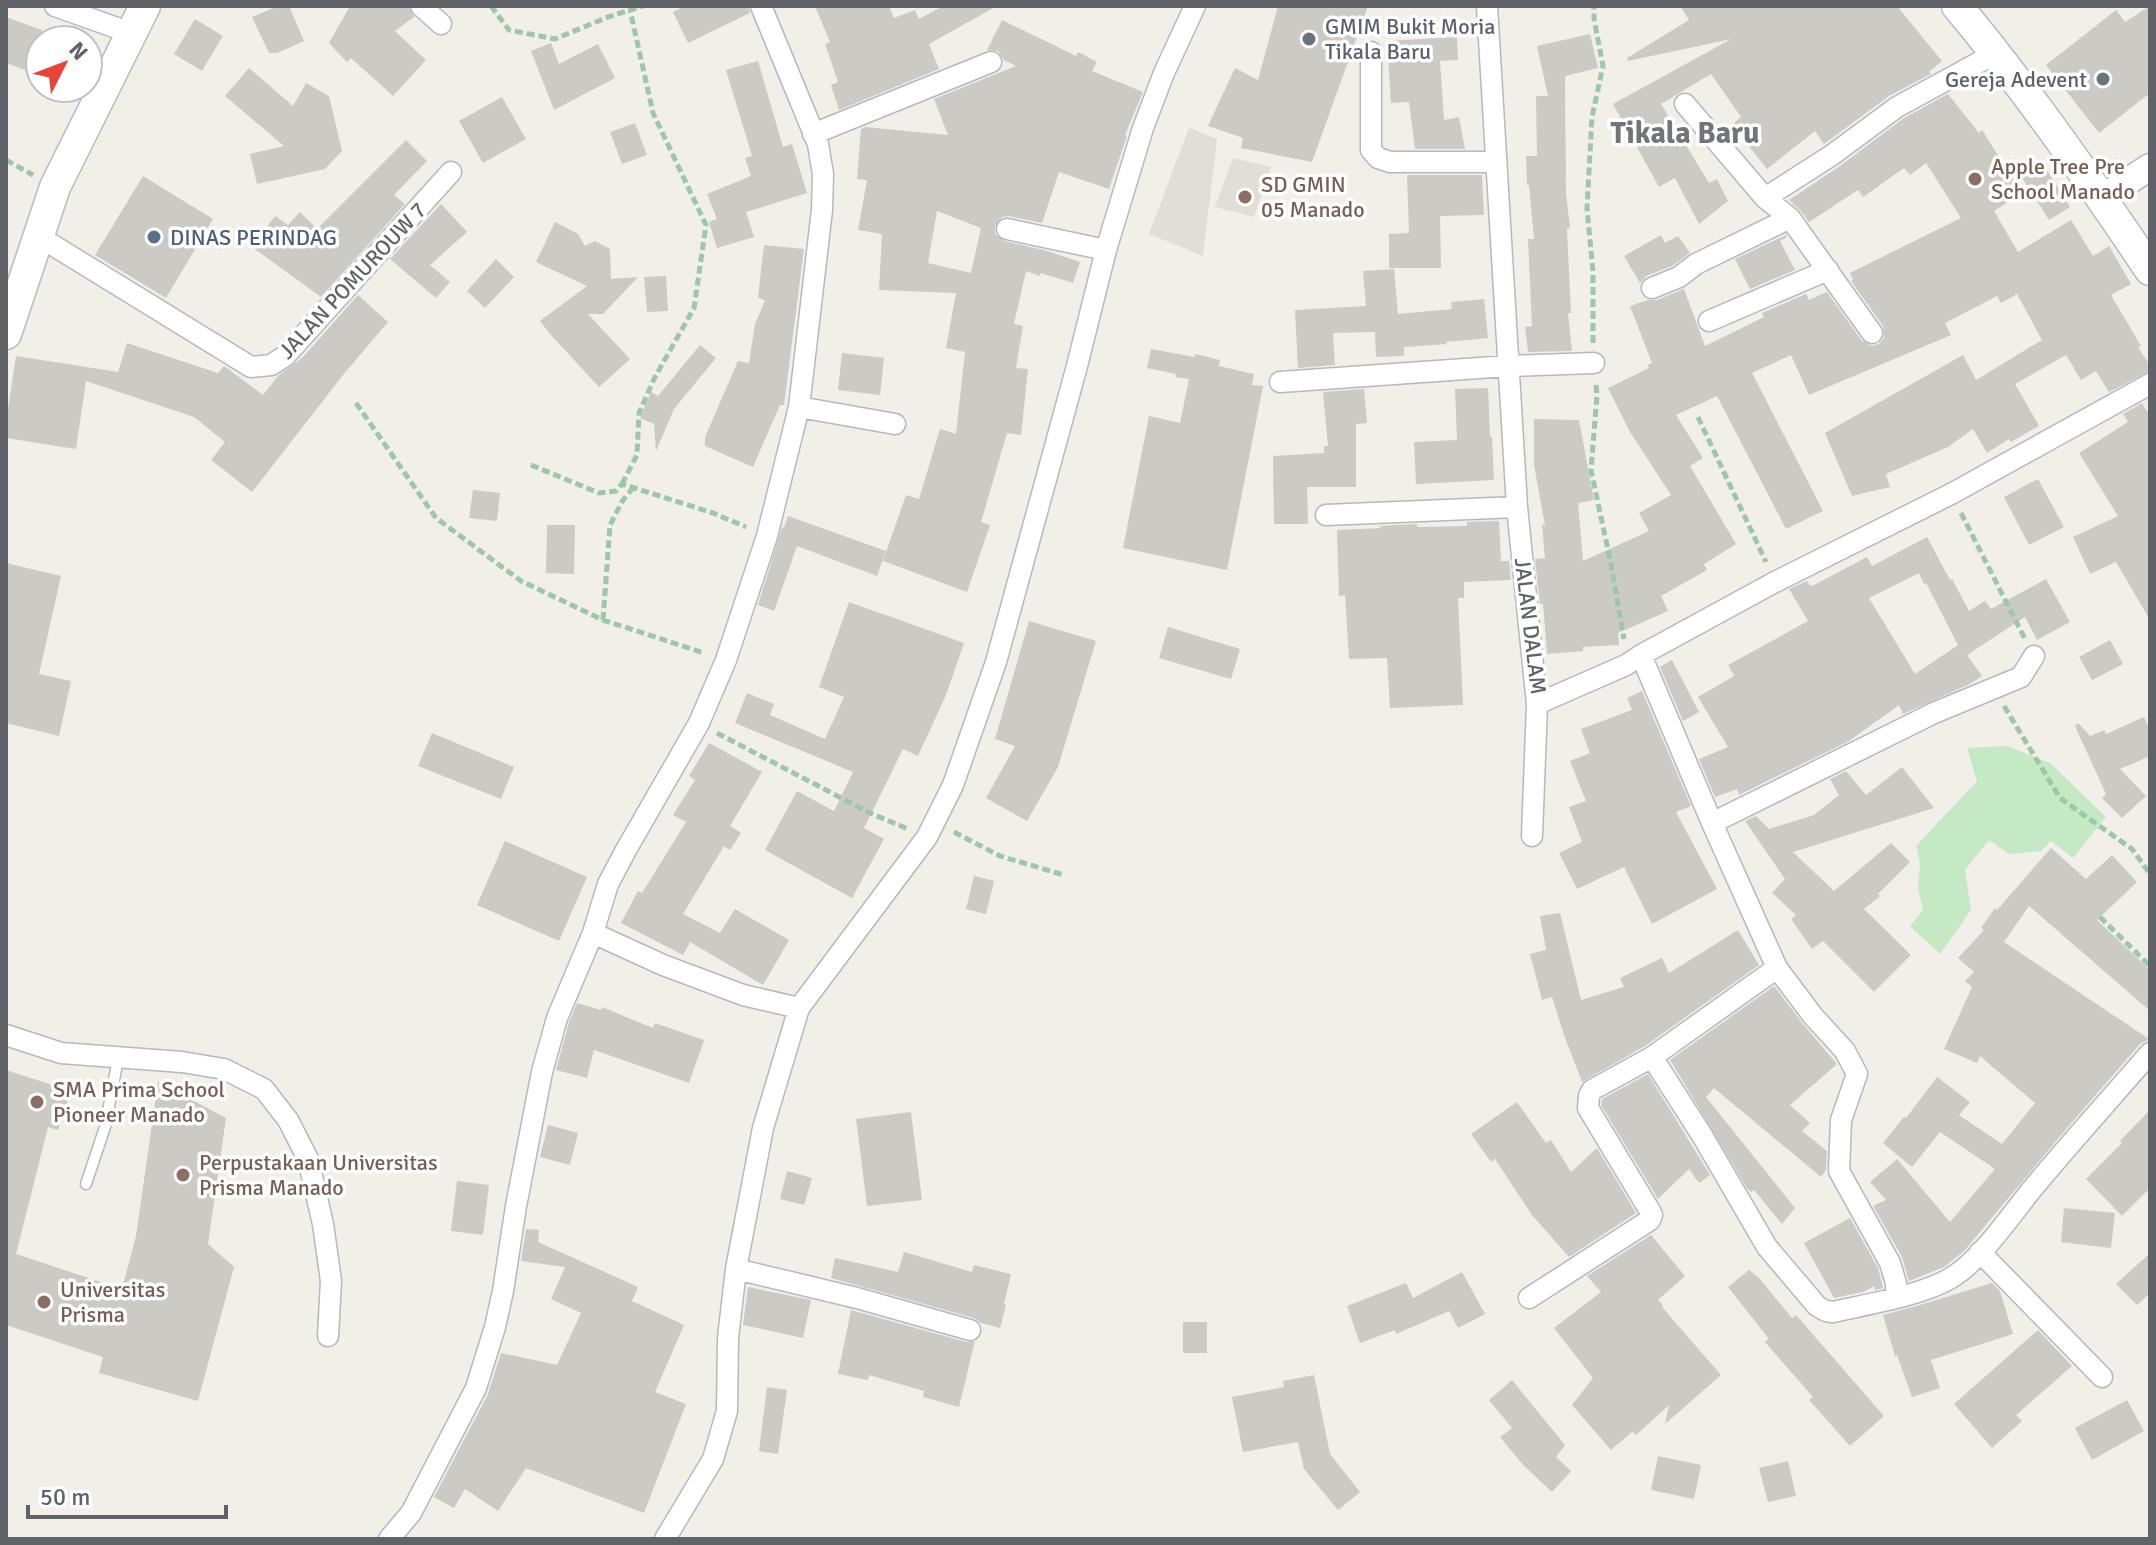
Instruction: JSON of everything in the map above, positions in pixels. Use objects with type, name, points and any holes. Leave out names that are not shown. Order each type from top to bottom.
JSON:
[{"type":"main road","points":[[6,334],[55,187],[145,6]]},
{"type":"main road","points":[[1957,6],[1996,53],[2102,198],[2150,270]]},
{"type":"street","points":[[55,6],[131,33]]},
{"type":"street","points":[[421,6],[441,24]]},
{"type":"street","points":[[389,1539],[411,1513],[476,1388],[503,1291],[542,1072],[557,1018],[593,933],[608,884],[699,723],[726,660],[767,536],[799,407],[822,210],[823,174],[818,144],[761,6]]},
{"type":"street","points":[[665,1539],[713,1459],[727,1411],[728,1338],[736,1269],[763,1128],[799,1008],[931,830],[953,785],[996,662],[1106,250],[1143,128],[1195,6]]},
{"type":"street","name":"JALAN DALAM","points":[[1487,6],[1517,507],[1537,704],[1634,660],[1775,582],[1951,494],[2150,384]]},
{"type":"street","points":[[1371,52],[1371,150],[1378,158],[1390,162],[1496,162]]},
{"type":"street","points":[[1765,198],[1832,155],[1897,107],[1996,53]]},
{"type":"street","points":[[813,134],[991,62]]},
{"type":"street","points":[[1685,104],[1765,198],[1790,218],[1872,333]]},
{"type":"street","points":[[2102,198],[2150,167]]},
{"type":"street","name":"JALAN POMUROUW 7","points":[[38,236],[251,367],[271,365],[285,356],[451,172]]},
{"type":"street","points":[[1652,288],[1679,277],[1696,264],[1790,218]]},
{"type":"street","points":[[1007,229],[1106,250]]},
{"type":"street","points":[[1709,321],[1828,270]]},
{"type":"street","points":[[1280,382],[1594,363]]},
{"type":"street","points":[[799,407],[895,424]]},
{"type":"street","points":[[1326,515],[1517,507]]},
{"type":"street","points":[[1712,823],[1934,713],[2021,677],[2034,656]]},
{"type":"street","points":[[1634,660],[1777,968],[1813,1016],[1845,1051],[1857,1074],[1841,1120],[1839,1171],[1890,1263],[1896,1283],[1896,1298]]},
{"type":"street","points":[[1532,836],[1537,704]]},
{"type":"street","points":[[593,933],[652,960],[743,995],[799,1008]]},
{"type":"street","points":[[1529,1298],[1650,1220],[1652,1215],[1588,1108],[1592,1090],[1652,1057],[1777,968]]},
{"type":"street","points":[[6,1035],[61,1053],[182,1062],[224,1069],[264,1089],[288,1120],[308,1159],[323,1224],[331,1281],[328,1336]]},
{"type":"street","points":[[1652,1057],[1767,1247],[1817,1306],[1833,1312],[1896,1298],[1950,1278],[1971,1263],[2069,1144],[2150,1054]]},
{"type":"street","points":[[1980,1252],[2102,1377]]},
{"type":"street","points":[[736,1269],[857,1298],[970,1330]]},
{"type":"lane","points":[[86,1184],[105,1127],[118,1059]]},
{"type":"path","points":[[491,6],[509,30],[555,39],[643,6]]},
{"type":"path","points":[[1594,6],[1603,66],[1592,117],[1587,208],[1593,272],[1597,395],[1591,470],[1624,628],[1634,660]]},
{"type":"path","points":[[531,465],[599,493],[616,491],[637,455],[639,413],[655,377],[694,308],[706,225],[653,113],[630,10]]},
{"type":"path","points":[[356,403],[436,518],[521,581],[603,620],[726,660]]},
{"type":"path","points":[[1698,417],[1775,582]]},
{"type":"path","points":[[622,484],[713,513],[767,536]]},
{"type":"path","points":[[603,620],[610,525],[633,488]]},
{"type":"path","points":[[1951,494],[2034,656]]},
{"type":"path","points":[[1993,688],[2060,798],[2132,849],[2150,874]]},
{"type":"path","points":[[699,723],[856,806],[1064,875]]},
{"type":"path","points":[[2100,917],[2150,966]]},
{"type":"shaded area","points":[[1189,128],[1217,139],[1203,256],[1149,234]]},
{"type":"shaded area","points":[[1233,158],[1271,167],[1254,217],[1215,207]]},
{"type":"green space","points":[[2007,746],[2050,763],[2106,817],[2073,858],[2051,841],[2041,851],[2009,854],[1989,840],[1965,870],[1971,910],[1940,954],[1910,926],[1923,910],[1918,888],[1920,864],[1916,846],[1977,781],[1967,748]]},
{"type":"building","points":[[278,6],[289,6],[304,41],[277,53],[269,53],[252,17]]},
{"type":"building","points":[[350,6],[408,6],[414,17],[395,31],[426,60],[393,96],[351,58],[347,62],[329,43]]},
{"type":"building","points":[[685,6],[748,6],[750,13],[688,43],[673,12]]},
{"type":"building","points":[[815,6],[889,6],[894,18],[915,10],[919,19],[943,6],[997,6],[929,44],[939,69],[839,110],[831,85],[838,82],[825,44],[830,42]]},
{"type":"building","points":[[1278,6],[1368,6],[1312,162],[1241,148],[1243,138],[1208,126],[1235,68],[1258,80]]},
{"type":"building","points":[[1680,6],[1897,6],[1942,61],[1929,72],[1931,74],[1889,96],[1824,144],[1815,131],[1767,169],[1732,125],[1741,117],[1711,74],[1661,104],[1709,183],[1717,179],[1728,201],[1699,224],[1675,178],[1659,187],[1613,104],[1731,39],[1628,61],[1627,58],[1689,20]]},
{"type":"building","name":"Gereja Adevent","points":[[2150,6],[2150,93],[2099,133],[2046,65],[2116,10],[2125,22]]},
{"type":"building","points":[[6,17],[25,24],[24,70],[6,63]]},
{"type":"building","points":[[195,19],[223,36],[202,71],[174,54]]},
{"type":"building","points":[[1002,20],[1076,56],[1078,52],[1097,62],[1092,71],[1143,92],[1125,135],[1109,189],[1059,172],[1042,223],[1009,216],[1002,217],[995,226],[995,234],[1004,241],[1080,262],[1073,283],[1026,271],[1014,324],[1023,326],[1016,368],[1028,369],[1021,435],[1007,433],[981,522],[990,525],[967,592],[883,561],[906,495],[919,499],[940,429],[956,434],[965,352],[946,348],[956,293],[879,290],[882,234],[858,230],[867,180],[857,179],[861,129],[948,135],[934,99],[1016,66],[1004,60],[998,51],[987,50]],"holes":[[[937,211],[981,228],[971,273],[928,263]]]},
{"type":"building","points":[[1590,34],[1598,68],[1565,76],[1566,193],[1570,228],[1567,229],[1571,313],[1568,313],[1572,351],[1528,352],[1525,327],[1532,326],[1528,239],[1534,239],[1526,156],[1537,156],[1536,96],[1548,96],[1537,46]]},
{"type":"building","points":[[1457,37],[1458,60],[1440,61],[1444,120],[1459,117],[1465,149],[1415,149],[1409,102],[1391,103],[1387,41]]},
{"type":"building","points":[[551,43],[559,64],[598,44],[615,78],[554,110],[531,51]]},
{"type":"building","points":[[758,61],[783,147],[792,144],[807,193],[746,212],[754,237],[717,248],[709,222],[717,219],[707,194],[751,176],[745,158],[752,156],[726,70]]},
{"type":"building","points":[[249,68],[293,106],[306,83],[329,96],[342,151],[325,169],[257,184],[250,154],[284,146],[225,96]]},
{"type":"building","points":[[1948,94],[1979,133],[1982,130],[2022,193],[1994,211],[2018,252],[2071,220],[2093,256],[2109,246],[2131,284],[2111,295],[2141,346],[2138,347],[2150,371],[2109,392],[2096,371],[2081,380],[2066,355],[2015,384],[2039,426],[1987,453],[1973,429],[1948,447],[1886,474],[1890,487],[1852,496],[1825,433],[1963,355],[1976,380],[2042,340],[2017,294],[2001,303],[1997,296],[1945,323],[1951,335],[1809,395],[1791,355],[1752,373],[1823,511],[1786,529],[1717,396],[1676,415],[1703,458],[1690,466],[1736,544],[1704,564],[1707,570],[1661,596],[1668,611],[1618,633],[1619,645],[1583,647],[1583,651],[1547,654],[1535,559],[1545,558],[1542,525],[1545,525],[1534,465],[1534,419],[1579,420],[1594,500],[1578,503],[1583,561],[1649,531],[1639,513],[1671,495],[1630,432],[1608,388],[1649,368],[1647,365],[1652,363],[1630,306],[1684,289],[1705,346],[1764,317],[1762,313],[1806,294],[1809,300],[1827,292],[1862,341],[1872,346],[1879,344],[1884,338],[1883,326],[1851,281],[1850,273],[1961,218],[1926,163],[1910,175],[1904,168],[1863,197],[1858,190],[1809,222],[1789,200],[1904,118]]},
{"type":"building","points":[[502,97],[526,139],[483,163],[459,121]]},
{"type":"building","points":[[635,123],[647,155],[622,164],[610,132]]},
{"type":"building","points":[[406,140],[427,161],[394,195],[405,204],[321,297],[252,247],[275,216],[288,225],[300,212],[317,229]]},
{"type":"building","points":[[2040,159],[2070,207],[2049,220],[2019,173]]},
{"type":"building","points":[[1407,175],[1482,175],[1484,215],[1440,216],[1441,268],[1389,268],[1389,234],[1409,233]]},
{"type":"building","name":"DINAS PERINDAG","points":[[143,176],[213,219],[166,298],[95,255]]},
{"type":"building","points":[[441,204],[467,232],[430,265],[450,282],[436,298],[390,259]]},
{"type":"building","points":[[555,222],[578,234],[585,246],[595,241],[610,249],[611,279],[638,277],[603,314],[588,314],[630,359],[599,387],[540,321],[587,286],[536,262]]},
{"type":"building","points":[[1661,235],[1665,243],[1678,236],[1690,253],[1672,266],[1646,276],[1640,283],[1624,256]]},
{"type":"building","points":[[1786,235],[1780,241],[1795,270],[1750,289],[1735,259]]},
{"type":"building","points":[[764,245],[804,249],[784,405],[780,405],[753,467],[705,446],[705,437],[738,361],[749,363],[755,324],[765,301],[758,297]]},
{"type":"building","points":[[496,259],[514,277],[485,308],[467,291]]},
{"type":"building","points":[[1394,269],[1398,314],[1452,309],[1451,302],[1484,299],[1488,338],[1404,347],[1404,356],[1376,357],[1375,332],[1333,333],[1335,365],[1298,368],[1295,310],[1366,306],[1363,271]]},
{"type":"building","points":[[666,276],[668,311],[647,312],[644,277]]},
{"type":"building","points":[[358,295],[388,322],[252,492],[211,460],[225,442],[194,417],[86,381],[76,449],[6,438],[16,356],[118,372],[127,343],[218,373],[224,366],[263,395],[278,376],[303,357]]},
{"type":"building","points":[[700,345],[716,358],[674,409],[656,451],[654,424],[640,418],[651,392],[658,396]]},
{"type":"building","points":[[1151,349],[1220,360],[1219,366],[1254,374],[1252,385],[1263,386],[1227,570],[1123,548],[1149,416],[1180,423],[1189,379],[1147,368]]},
{"type":"building","points":[[842,353],[884,358],[880,395],[838,390]]},
{"type":"building","points":[[1488,388],[1494,480],[1416,484],[1414,442],[1457,440],[1455,389]]},
{"type":"building","points":[[1364,389],[1367,423],[1356,424],[1356,487],[1307,487],[1308,524],[1274,524],[1273,456],[1324,453],[1324,446],[1328,446],[1323,392]]},
{"type":"building","points":[[2142,403],[2147,411],[2150,409],[2150,620],[2116,562],[2090,574],[2073,537],[2118,516],[2079,453],[2128,422],[2123,414]]},
{"type":"building","points":[[2038,479],[2064,527],[2029,545],[2004,497]]},
{"type":"building","points":[[473,490],[500,493],[497,521],[469,518]]},
{"type":"building","points":[[788,516],[886,551],[877,576],[797,546],[774,611],[758,605]]},
{"type":"building","points":[[1499,521],[1501,561],[1509,561],[1511,580],[1464,582],[1464,598],[1458,598],[1463,705],[1390,708],[1387,658],[1349,659],[1345,595],[1339,596],[1337,530],[1417,524],[1417,527],[1467,526],[1467,522]]},
{"type":"building","points":[[547,525],[575,525],[574,574],[546,573]]},
{"type":"building","points":[[1927,537],[1969,611],[1985,601],[1991,609],[2046,579],[2070,622],[2037,640],[2025,617],[1967,655],[1982,676],[1970,684],[1903,714],[1899,705],[1849,741],[1739,795],[1737,789],[1715,797],[1699,759],[1728,747],[1698,697],[1734,676],[1728,665],[1808,621],[1789,589],[1807,581],[1810,586],[1816,584],[1867,557],[1872,566]],"holes":[[[1919,573],[1958,645],[1915,674],[1869,598]]]},
{"type":"building","points":[[6,563],[61,576],[39,674],[71,681],[59,736],[6,723]]},
{"type":"building","points":[[849,602],[964,643],[946,695],[918,756],[903,749],[864,828],[884,839],[852,898],[765,850],[797,791],[834,811],[853,772],[735,723],[747,693],[774,704],[770,715],[825,739],[844,697],[819,687]]},
{"type":"building","points":[[1029,621],[1096,641],[1058,767],[1027,821],[986,798],[1015,746],[995,739]]},
{"type":"building","points":[[1168,627],[1240,649],[1231,679],[1159,658]]},
{"type":"building","points":[[2110,640],[2123,664],[2092,680],[2079,657]]},
{"type":"building","points":[[1672,660],[1699,712],[1683,721],[1660,667]]},
{"type":"building","points":[[1642,691],[1691,806],[1676,812],[1717,889],[1652,924],[1624,867],[1577,889],[1559,853],[1582,842],[1569,807],[1586,801],[1570,761],[1590,753],[1581,729],[1632,710],[1627,698]]},
{"type":"building","points":[[2144,717],[2150,731],[2150,756],[2120,769],[2146,796],[2122,818],[2102,798],[2106,794],[2075,726],[2078,723],[2090,736],[2104,730],[2106,734]]},
{"type":"building","points":[[432,733],[514,767],[501,799],[418,766]]},
{"type":"building","points":[[709,743],[762,772],[730,826],[741,833],[730,850],[724,846],[683,914],[720,933],[735,909],[789,940],[763,985],[690,942],[683,955],[621,923],[638,891],[642,893],[686,822],[673,815],[695,780],[689,776]]},
{"type":"building","points":[[1902,767],[1934,808],[1793,852],[1834,891],[1891,843],[1910,862],[1864,909],[1911,955],[1874,992],[1823,941],[1812,949],[1791,919],[1796,915],[1772,893],[1785,879],[1745,821],[1756,816],[1769,829],[1814,815],[1839,795],[1830,779],[1846,771],[1866,795]]},
{"type":"building","points":[[505,841],[587,877],[559,941],[477,905]]},
{"type":"building","points":[[2051,848],[2086,879],[2112,855],[2137,882],[2097,920],[2150,970],[2150,1011],[2029,906],[2004,942],[2149,1039],[2140,1044],[1964,1251],[1944,1267],[1909,1281],[1902,1257],[1873,1206],[1886,1200],[1870,1182],[1897,1159],[1950,1222],[1995,1169],[1940,1132],[1912,1167],[1883,1143],[1937,1077],[1970,1102],[1959,1115],[2002,1144],[2035,1103],[1980,1056],[1977,1063],[1944,1049],[1972,987],[1965,981],[1974,972],[1958,958],[1984,930],[1981,928],[1995,908],[1997,910]]},
{"type":"building","points":[[974,876],[994,881],[986,914],[966,909]]},
{"type":"building","points":[[1560,913],[1581,1000],[1624,987],[1620,978],[1662,958],[1669,973],[1738,930],[1759,965],[1645,1046],[1582,1082],[1552,997],[1542,1000],[1530,954],[1546,950],[1540,916]]},
{"type":"building","points":[[1774,986],[1837,1064],[1790,1105],[1810,1123],[1802,1131],[1827,1151],[1826,1170],[1821,1177],[1714,1088],[1706,1097],[1795,1208],[1782,1224],[1754,1190],[1751,1192],[1747,1188],[1670,1060]]},
{"type":"building","points":[[577,1003],[601,1010],[602,1007],[653,1028],[655,1023],[704,1040],[689,1083],[594,1050],[587,1078],[556,1070]]},
{"type":"building","points":[[6,1070],[71,1091],[58,1130],[48,1127],[16,1254],[122,1289],[136,1236],[158,1082],[226,1118],[208,1244],[234,1267],[198,1401],[99,1373],[103,1357],[6,1325]]},
{"type":"building","points":[[1648,1074],[1710,1175],[1699,1183],[1689,1169],[1658,1199],[1601,1105],[1602,1099]]},
{"type":"building","points":[[1517,1102],[1546,1143],[1551,1140],[1571,1172],[1597,1148],[1636,1213],[1569,1257],[1532,1215],[1495,1159],[1491,1162],[1471,1134]]},
{"type":"building","points":[[2150,1110],[2150,1188],[2122,1216],[2086,1179]]},
{"type":"building","points":[[911,1112],[922,1200],[867,1206],[856,1119]]},
{"type":"building","points":[[548,1125],[578,1133],[570,1165],[540,1157]]},
{"type":"building","points":[[787,1171],[812,1178],[804,1205],[780,1199]]},
{"type":"building","points":[[457,1181],[489,1185],[483,1235],[451,1231]]},
{"type":"building","points":[[2064,1208],[2115,1213],[2111,1248],[2061,1242]]},
{"type":"building","points":[[1850,1218],[1878,1268],[1883,1288],[1875,1290],[1874,1286],[1863,1292],[1834,1298],[1804,1243]]},
{"type":"building","points":[[526,1229],[539,1230],[538,1242],[638,1287],[632,1301],[684,1325],[655,1392],[686,1404],[644,1513],[526,1468],[498,1511],[465,1489],[454,1508],[434,1497],[488,1394],[501,1353],[557,1365],[581,1313],[551,1299],[565,1267],[521,1261]]},
{"type":"building","points":[[1651,1235],[1685,1276],[1658,1300],[1721,1375],[1665,1424],[1669,1405],[1636,1435],[1633,1431],[1611,1450],[1572,1405],[1593,1378],[1554,1328],[1601,1292],[1587,1276]]},
{"type":"building","points":[[904,1252],[972,1272],[974,1265],[1011,1274],[1000,1328],[831,1278],[835,1258],[898,1272]]},
{"type":"building","points":[[2150,1253],[2150,1293],[2137,1305],[2116,1284]]},
{"type":"building","points":[[1749,1270],[1792,1318],[1796,1315],[1884,1416],[1850,1446],[1809,1400],[1813,1397],[1765,1342],[1769,1339],[1728,1287]]},
{"type":"building","points":[[1462,1272],[1485,1314],[1458,1328],[1449,1311],[1396,1334],[1395,1330],[1360,1343],[1347,1306],[1406,1283],[1413,1298]]},
{"type":"building","points":[[1992,1283],[2000,1291],[2013,1334],[1931,1360],[1940,1388],[1912,1397],[1883,1315]]},
{"type":"building","points":[[748,1287],[811,1300],[803,1338],[743,1325]]},
{"type":"building","points":[[851,1310],[966,1342],[975,1341],[959,1407],[923,1397],[924,1391],[869,1375],[868,1380],[838,1374]]},
{"type":"building","points":[[1183,1322],[1207,1322],[1207,1353],[1183,1353]]},
{"type":"building","points":[[2038,1330],[2072,1366],[2016,1415],[2022,1421],[1992,1448],[1954,1404]]},
{"type":"building","points":[[1314,1375],[1330,1454],[1360,1492],[1338,1510],[1304,1469],[1298,1442],[1243,1452],[1232,1397],[1284,1387],[1283,1381]]},
{"type":"building","points":[[1512,1380],[1565,1445],[1556,1457],[1571,1471],[1552,1492],[1524,1466],[1500,1437],[1512,1428],[1489,1400]]},
{"type":"building","points":[[767,1387],[787,1390],[778,1454],[759,1451]]},
{"type":"building","points":[[2127,1400],[2144,1431],[2092,1460],[2075,1428]]},
{"type":"building","points":[[1658,1456],[1701,1465],[1694,1499],[1651,1490]]},
{"type":"building","points":[[1788,1461],[1796,1496],[1768,1502],[1759,1468]]},
{"type":"place","name":"GMIM Bukit Moria Tikala Baru","points":[[1309,39]]},
{"type":"place","name":"Gereja Adevent","points":[[2103,79]]},
{"type":"place","name":"Apple Tree Pre School Manado","points":[[1975,179]]},
{"type":"place","name":"SD GMIN 05 Manado","points":[[1245,197]]},
{"type":"place","name":"DINAS PERINDAG","points":[[154,237]]},
{"type":"place","name":"SMA Prima School Pioneer Manado","points":[[37,1102]]},
{"type":"place","name":"Perpustakaan Universitas Prisma Manado","points":[[183,1175]]},
{"type":"place","name":"Universitas Prisma","points":[[44,1302]]},
{"type":"district","name":"Tikala Baru","points":[[1685,133]]}]
